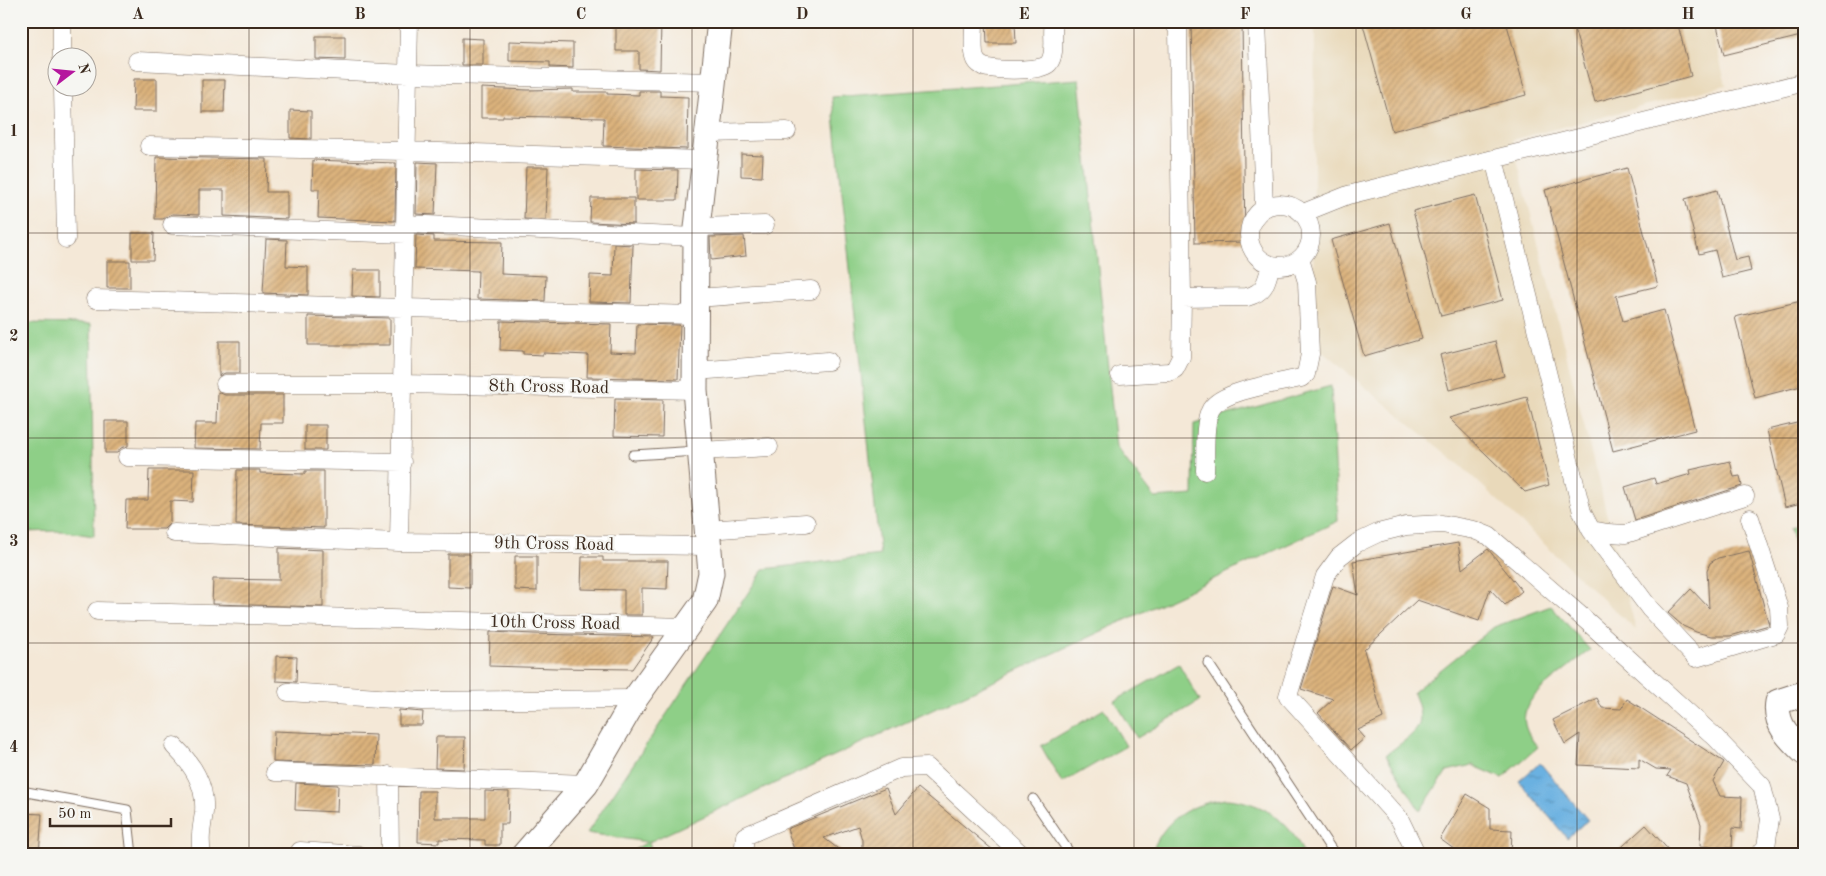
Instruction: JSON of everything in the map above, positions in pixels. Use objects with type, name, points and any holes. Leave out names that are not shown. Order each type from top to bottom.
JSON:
[{"type":"street","points":[[62,21],[62,48]]},
{"type":"street","points":[[400,542],[409,21]]},
{"type":"street","points":[[524,855],[586,784],[635,699],[705,601],[711,573],[695,381],[696,232],[720,21]]},
{"type":"street","points":[[974,21],[975,56],[977,62],[988,68],[1038,70],[1051,62],[1054,21]]},
{"type":"street","points":[[1120,375],[1169,372],[1181,357],[1182,298],[1178,29],[1172,21]]},
{"type":"street","points":[[1257,21],[1264,207]]},
{"type":"street","points":[[137,61],[408,74],[713,82]]},
{"type":"street","points":[[1303,213],[1348,195],[1805,82]]},
{"type":"street","points":[[63,98],[66,239]]},
{"type":"street","points":[[707,134],[786,131]]},
{"type":"street","points":[[149,146],[704,160]]},
{"type":"street","points":[[1494,159],[1582,512],[1592,530],[1650,609],[1696,658],[1776,634],[1780,626],[1779,608],[1750,518]]},
{"type":"street","points":[[1284,203],[1294,206],[1303,213],[1309,222],[1312,232],[1307,252],[1291,265],[1281,267],[1271,265],[1258,257],[1250,244],[1248,234],[1250,223],[1264,207],[1284,203]]},
{"type":"street","points":[[172,225],[696,232],[765,225]]},
{"type":"street","points":[[1205,471],[1207,420],[1216,402],[1243,392],[1301,378],[1306,374],[1310,354],[1308,303],[1306,282],[1300,259]]},
{"type":"street","points":[[1182,298],[1247,297],[1255,295],[1266,283],[1271,265]]},
{"type":"street","points":[[95,298],[404,308],[696,306],[811,290]]},
{"type":"street","name":"8th Cross Road","points":[[225,384],[695,381],[828,361]]},
{"type":"street","points":[[701,451],[769,447]]},
{"type":"street","points":[[127,458],[402,462]]},
{"type":"street","points":[[1592,530],[1626,534],[1745,496]]},
{"type":"street","name":"9th Cross Road","points":[[174,532],[400,542],[708,538],[806,523]]},
{"type":"street","points":[[1417,855],[1400,820],[1288,696],[1325,576],[1332,566],[1348,550],[1367,538],[1406,526],[1424,524],[1458,526],[1489,536],[1715,737],[1762,786],[1770,819],[1766,847],[1759,855]]},
{"type":"street","name":"10th Cross Road","points":[[97,611],[686,627]]},
{"type":"street","points":[[288,692],[423,701],[635,699]]},
{"type":"street","points":[[1805,692],[1778,702],[1776,711],[1781,726],[1805,753]]},
{"type":"street","points":[[174,746],[188,761],[198,776],[202,790],[204,814],[200,833],[202,855]]},
{"type":"street","points":[[743,855],[745,836],[902,768],[927,768],[1022,855]]},
{"type":"street","points":[[275,772],[586,784]]},
{"type":"street","points":[[389,775],[390,855]]},
{"type":"street","points":[[300,850],[359,855]]},
{"type":"lane","points":[[633,455],[701,451]]},
{"type":"lane","points":[[1208,663],[1335,855]]},
{"type":"lane","points":[[21,791],[127,810],[132,855]]},
{"type":"lane","points":[[1033,799],[1071,855]]},
{"type":"shaded area","points":[[1315,21],[1710,21],[1726,85],[1512,140],[1636,630],[1460,465],[1320,350],[1313,297]]},
{"type":"green space","points":[[1079,79],[1116,447],[1155,498],[1193,495],[1194,424],[1331,386],[1338,521],[649,842],[653,855],[626,855],[647,842],[587,833],[764,569],[880,555],[832,97]]},
{"type":"green space","points":[[21,323],[91,324],[94,536],[61,531],[21,532]]},
{"type":"green space","points":[[1805,524],[1805,583],[1790,528]]},
{"type":"green space","points":[[1551,606],[1590,650],[1547,684],[1531,700],[1527,708],[1525,726],[1538,747],[1502,778],[1472,765],[1447,771],[1420,811],[1386,755],[1410,736],[1418,726],[1420,716],[1413,692],[1494,627]]},
{"type":"green space","points":[[1179,664],[1200,701],[1137,738],[1115,701]]},
{"type":"green space","points":[[1104,709],[1126,746],[1062,783],[1041,746]]},
{"type":"green space","points":[[1227,799],[1252,804],[1274,815],[1292,832],[1304,855],[1151,855],[1156,842],[1163,832],[1180,815],[1202,804]]},
{"type":"water","points":[[1540,763],[1588,820],[1567,838],[1519,781]]},
{"type":"building","points":[[616,21],[661,21],[660,70],[639,69],[639,51],[616,51]]},
{"type":"building","points":[[986,21],[1015,21],[1016,43],[987,43]]},
{"type":"building","points":[[1191,21],[1242,21],[1245,242],[1195,243]]},
{"type":"building","points":[[1362,21],[1506,21],[1526,95],[1392,131]]},
{"type":"building","points":[[1572,21],[1677,21],[1691,76],[1595,102]]},
{"type":"building","points":[[1716,21],[1805,21],[1805,35],[1724,55]]},
{"type":"building","points":[[316,36],[345,36],[345,60],[316,59]]},
{"type":"building","points":[[462,38],[483,39],[483,65],[462,65]]},
{"type":"building","points":[[509,41],[573,43],[573,68],[550,67],[550,62],[509,61]]},
{"type":"building","points":[[134,79],[157,79],[157,111],[133,111]]},
{"type":"building","points":[[202,80],[225,80],[224,112],[202,112]]},
{"type":"building","points":[[481,88],[573,89],[573,92],[607,92],[607,94],[639,95],[639,91],[660,91],[660,96],[688,97],[687,149],[603,146],[604,118],[503,116],[503,118],[481,118]]},
{"type":"building","points":[[290,110],[311,111],[311,139],[290,138]]},
{"type":"building","points":[[741,154],[763,155],[762,177],[741,176]]},
{"type":"building","points":[[156,157],[267,159],[266,192],[287,192],[287,219],[224,216],[224,190],[199,190],[199,215],[172,214],[163,219],[155,219]]},
{"type":"building","points":[[313,160],[396,163],[395,221],[318,218],[319,189],[312,189]]},
{"type":"building","points":[[417,162],[437,163],[435,215],[416,214]]},
{"type":"building","points":[[526,167],[548,167],[546,220],[524,219]]},
{"type":"building","points":[[1627,168],[1658,286],[1616,296],[1623,321],[1664,310],[1695,430],[1613,451],[1545,190]]},
{"type":"building","points":[[636,169],[678,170],[677,200],[636,200]]},
{"type":"building","points":[[1717,190],[1735,260],[1748,257],[1751,271],[1722,278],[1715,250],[1699,254],[1685,199]]},
{"type":"building","points":[[1475,195],[1503,300],[1441,316],[1413,211]]},
{"type":"building","points":[[591,198],[634,198],[634,224],[590,222]]},
{"type":"building","points":[[1390,223],[1422,339],[1364,356],[1331,240]]},
{"type":"building","points":[[132,233],[154,233],[153,260],[132,260]]},
{"type":"building","points":[[416,235],[434,236],[434,241],[502,242],[501,274],[546,276],[545,301],[477,299],[478,271],[415,269]]},
{"type":"building","points":[[744,236],[746,256],[711,260],[710,237]]},
{"type":"building","points":[[266,239],[287,240],[286,266],[308,267],[308,295],[263,293]]},
{"type":"building","points":[[614,244],[633,245],[631,303],[589,302],[590,275],[613,276]]},
{"type":"building","points":[[107,261],[130,261],[130,288],[107,288]]},
{"type":"building","points":[[353,270],[380,270],[380,297],[352,296]]},
{"type":"building","points":[[1805,300],[1805,385],[1755,398],[1735,317]]},
{"type":"building","points":[[308,316],[390,318],[390,345],[308,345]]},
{"type":"building","points":[[501,321],[611,324],[610,352],[636,353],[637,324],[680,325],[678,379],[587,377],[588,355],[523,354],[523,351],[500,350]]},
{"type":"building","points":[[219,341],[240,341],[240,373],[225,373],[219,376]]},
{"type":"building","points":[[1495,341],[1504,376],[1449,390],[1440,355]]},
{"type":"building","points":[[218,392],[225,395],[283,395],[283,423],[261,423],[260,449],[194,448],[195,423],[217,423]]},
{"type":"building","points":[[1527,397],[1549,485],[1525,492],[1449,418]]},
{"type":"building","points":[[615,399],[663,400],[662,437],[614,436]]},
{"type":"building","points":[[105,421],[128,421],[128,446],[121,448],[117,453],[105,453]]},
{"type":"building","points":[[1805,421],[1805,502],[1785,507],[1767,430]]},
{"type":"building","points":[[305,425],[326,425],[326,450],[305,450]]},
{"type":"building","points":[[1730,461],[1734,477],[1740,476],[1742,486],[1635,520],[1625,487],[1654,478],[1656,484],[1691,474],[1690,470]]},
{"type":"building","points":[[149,470],[194,470],[193,502],[170,501],[170,523],[164,529],[125,529],[126,500],[148,500]]},
{"type":"building","points":[[237,470],[260,470],[260,473],[305,474],[305,471],[324,471],[324,528],[236,525]]},
{"type":"building","points":[[1458,543],[1462,569],[1488,549],[1522,591],[1505,605],[1490,589],[1479,621],[1417,600],[1364,650],[1383,718],[1358,730],[1365,738],[1351,750],[1318,713],[1333,699],[1301,689],[1333,586],[1358,595],[1353,561]]},
{"type":"building","points":[[279,548],[323,550],[323,607],[212,604],[213,579],[279,580]]},
{"type":"building","points":[[1749,551],[1769,625],[1730,636],[1711,636],[1683,626],[1668,613],[1691,589],[1709,608],[1707,570],[1710,563],[1718,558]]},
{"type":"building","points":[[448,554],[470,554],[470,588],[448,587]]},
{"type":"building","points":[[515,556],[537,556],[537,591],[515,590]]},
{"type":"building","points":[[582,557],[603,557],[603,561],[668,561],[667,589],[642,588],[642,615],[624,615],[624,590],[581,589]]},
{"type":"building","points":[[490,632],[654,637],[632,669],[489,666]]},
{"type":"building","points":[[276,656],[297,657],[296,682],[276,681]]},
{"type":"building","points":[[1597,698],[1602,708],[1621,709],[1627,699],[1724,762],[1713,781],[1720,796],[1742,797],[1741,829],[1733,828],[1732,848],[1700,846],[1701,824],[1686,783],[1667,776],[1671,770],[1656,769],[1639,759],[1639,768],[1578,765],[1580,734],[1565,744],[1553,720]]},
{"type":"building","points":[[399,710],[423,712],[422,725],[399,725]]},
{"type":"building","points":[[274,731],[376,735],[375,765],[273,762]]},
{"type":"building","points":[[436,737],[465,737],[464,769],[435,768]]},
{"type":"building","points":[[296,783],[338,785],[337,812],[295,810]]},
{"type":"building","points":[[886,788],[896,814],[918,788],[999,855],[862,855],[862,840],[858,826],[824,838],[846,855],[796,855],[787,829]]},
{"type":"building","points":[[419,791],[435,791],[435,818],[485,818],[485,791],[509,792],[508,824],[500,824],[500,845],[485,845],[485,840],[439,839],[439,843],[418,842]]},
{"type":"building","points":[[1467,794],[1490,808],[1490,829],[1512,830],[1511,855],[1462,855],[1440,839]]},
{"type":"building","points":[[21,813],[42,814],[39,855],[21,855]]},
{"type":"building","points":[[1646,825],[1673,855],[1613,855]]}]
